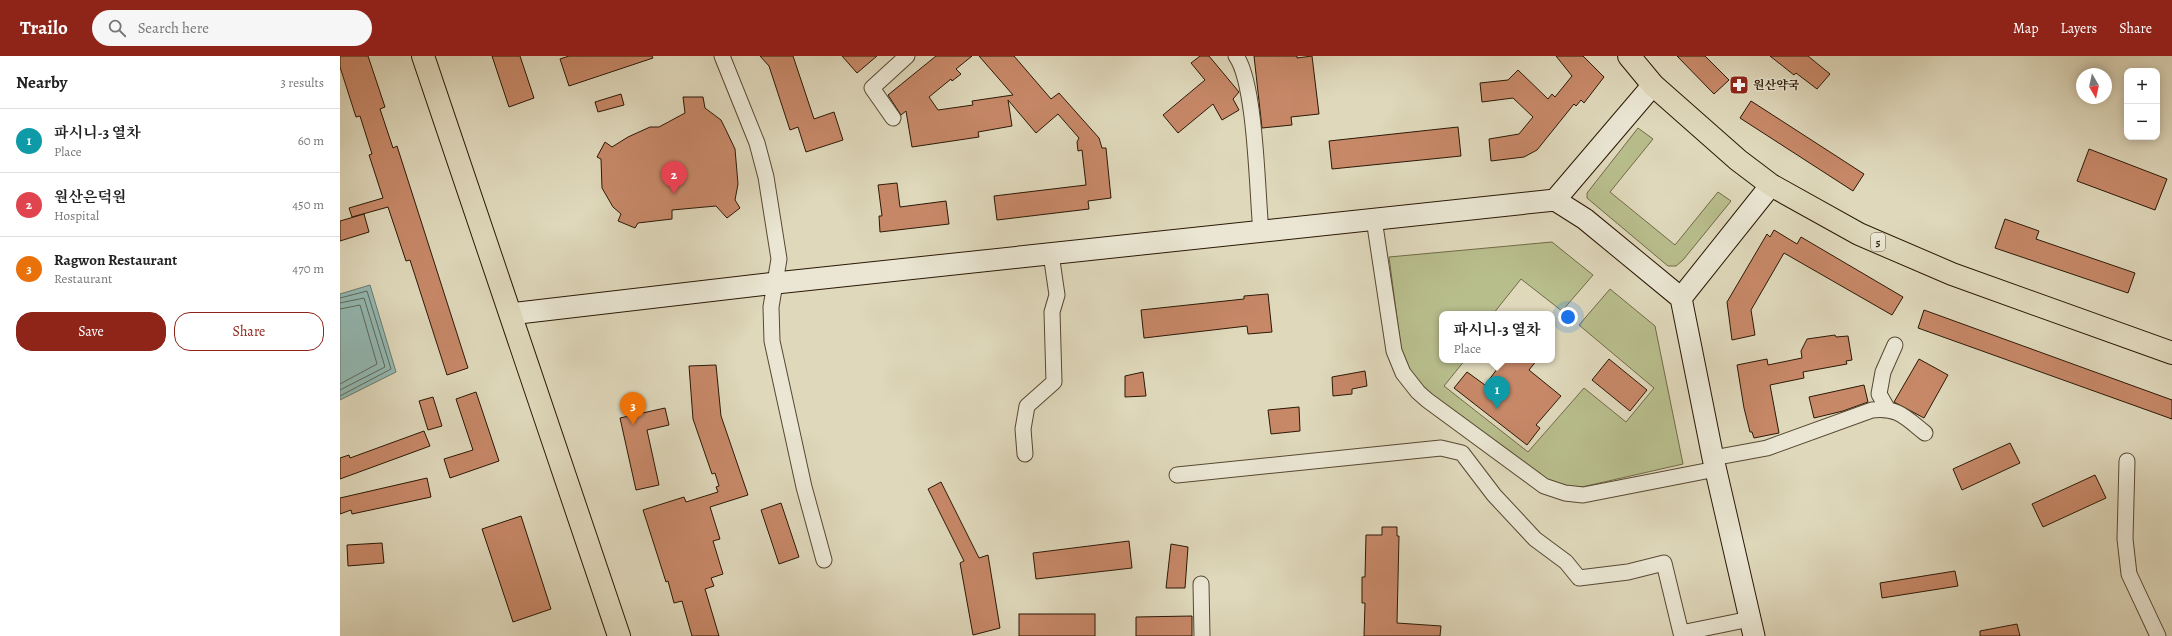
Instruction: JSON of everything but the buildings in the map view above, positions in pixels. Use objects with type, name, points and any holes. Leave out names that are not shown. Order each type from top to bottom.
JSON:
[{"type":"main road","points":[[423,56],[619,636]]},
{"type":"main road","name":"5","points":[[1629,56],[1653,85],[1738,160],[1771,185],[1859,234],[1945,271],[2172,353]]},
{"type":"main road","points":[[1556,200],[1653,85]]},
{"type":"main road","points":[[1681,298],[1771,185]]},
{"type":"main road","points":[[510,314],[776,283],[1556,200],[1585,219],[1681,298],[1714,464],[1752,627]]},
{"type":"street","points":[[722,56],[757,143],[766,177],[779,260],[771,307],[772,341],[804,486],[824,560]]},
{"type":"street","points":[[893,118],[872,88],[907,56]]},
{"type":"street","points":[[1236,56],[1242,64],[1248,89],[1261,232]]},
{"type":"street","points":[[1374,219],[1394,351],[1403,373],[1418,392],[1427,400],[1544,486],[1565,493],[1583,495],[1714,464],[1767,448],[1872,410],[1887,408],[1901,414],[1925,433]]},
{"type":"street","points":[[1025,454],[1023,430],[1027,406],[1054,382],[1052,312],[1057,295],[1051,254]]},
{"type":"street","points":[[1887,408],[1879,394],[1883,372],[1895,345]]},
{"type":"street","points":[[1177,475],[1441,448],[1462,453],[1494,495],[1530,533],[1566,562],[1580,578],[1628,572],[1664,563],[1681,633],[1752,627]]},
{"type":"street","points":[[2127,461],[2125,539],[2129,574],[2158,636]]},
{"type":"street","points":[[1201,584],[1202,636]]},
{"type":"green space","points":[[1638,128],[1653,139],[1610,192],[1675,245],[1718,192],[1731,201],[1683,260],[1676,266],[1668,266],[1587,198],[1587,193]]},
{"type":"green space","points":[[1552,242],[1593,275],[1562,311],[1521,279],[1495,311],[1439,311],[1439,363],[1463,363],[1444,386],[1528,452],[1584,388],[1626,422],[1654,388],[1579,325],[1610,289],[1655,326],[1683,464],[1582,487],[1568,487],[1547,481],[1424,390],[1407,366],[1401,348],[1389,257]]},
{"type":"water","points":[[370,285],[396,372],[340,400],[340,294]]},
{"type":"place","name":"원산약국","points":[[1739,85]]},
{"type":"place","name":"원산은덕원","points":[[674,194]]},
{"type":"place","name":"파시니-3 열차","points":[[1497,409]]},
{"type":"place","name":"Ragwon Restaurant","points":[[633,425]]}]
